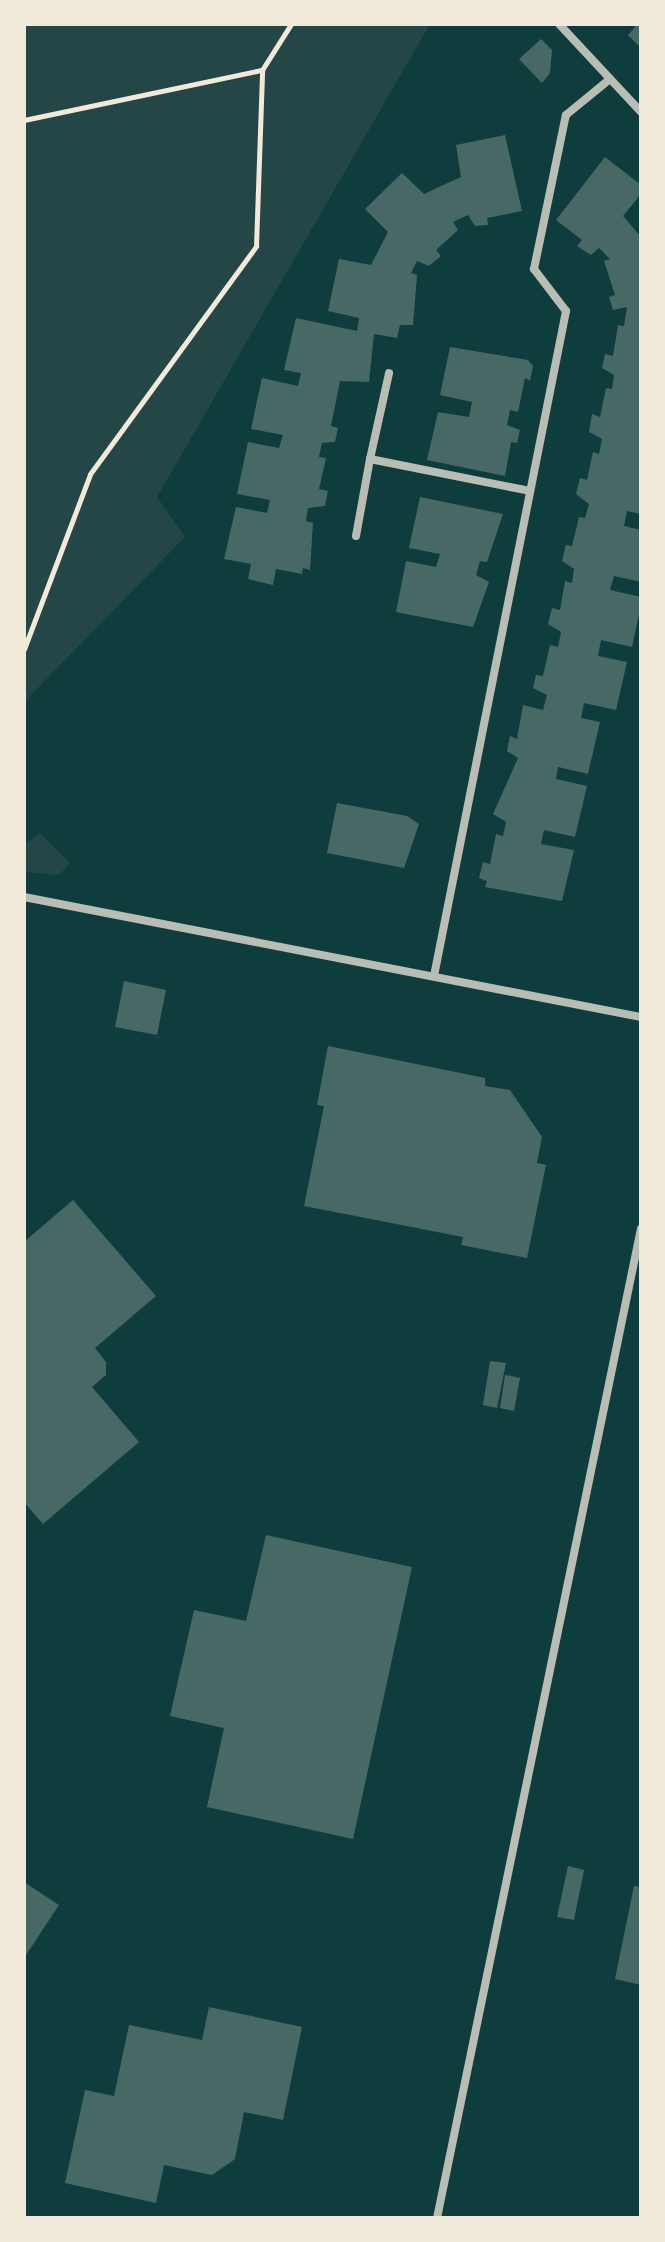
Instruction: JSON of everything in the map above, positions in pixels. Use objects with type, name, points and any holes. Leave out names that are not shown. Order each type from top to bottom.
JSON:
[{"type":"street","points":[[559,24],[641,112]]},
{"type":"street","points":[[434,976],[566,311],[534,269],[566,115],[610,79]]},
{"type":"street","points":[[356,536],[389,373]]},
{"type":"street","points":[[370,459],[530,491]]},
{"type":"street","points":[[24,897],[641,1017]]},
{"type":"street","points":[[437,2218],[641,1229]]},
{"type":"path","points":[[24,649],[90,474],[256,246],[262,70],[291,24]]},
{"type":"path","points":[[24,120],[262,70]]},
{"type":"shaded area","points":[[24,24],[430,24],[157,497],[185,537],[24,702]]},
{"type":"shaded area","points":[[40,833],[70,863],[59,875],[24,872],[24,845]]},
{"type":"building","points":[[632,24],[641,24],[641,48],[628,35],[635,27]]},
{"type":"building","points":[[541,39],[552,50],[550,73],[542,83],[519,59]]},
{"type":"building","points":[[505,135],[522,211],[487,218],[488,225],[475,226],[468,215],[453,222],[458,230],[436,250],[441,256],[429,266],[417,261],[411,273],[417,275],[413,325],[400,325],[397,338],[374,334],[369,382],[340,381],[331,426],[338,428],[335,442],[322,443],[319,457],[326,458],[319,489],[328,491],[325,506],[308,508],[306,521],[313,523],[310,570],[303,568],[302,574],[276,569],[273,585],[248,579],[251,564],[224,559],[236,507],[267,513],[270,500],[237,494],[248,442],[279,448],[283,435],[251,429],[262,378],[298,386],[301,373],[284,370],[296,318],[357,331],[359,318],[328,311],[339,259],[371,265],[388,232],[365,209],[402,173],[424,194],[461,177],[456,145]]},
{"type":"building","points":[[605,157],[641,185],[641,194],[623,216],[641,237],[641,514],[627,511],[624,526],[641,530],[641,582],[614,576],[610,590],[641,597],[641,605],[632,647],[601,640],[598,656],[627,662],[616,710],[584,703],[581,718],[600,722],[588,774],[558,767],[556,779],[587,786],[575,837],[544,830],[541,844],[574,850],[562,901],[485,887],[487,881],[479,878],[483,862],[490,864],[496,834],[503,836],[506,822],[493,814],[518,758],[507,751],[510,736],[517,739],[523,705],[543,710],[547,695],[533,688],[536,675],[543,676],[550,645],[558,647],[561,632],[548,624],[552,608],[560,610],[565,581],[572,583],[574,569],[562,561],[566,545],[572,546],[579,517],[585,518],[589,504],[576,494],[580,478],[587,480],[593,452],[599,454],[602,439],[589,432],[592,414],[600,417],[606,388],[612,389],[614,375],[602,368],[605,354],[613,356],[618,325],[624,326],[627,307],[613,310],[609,297],[615,295],[604,261],[610,259],[599,248],[591,255],[577,246],[582,240],[556,220]]},
{"type":"building","points":[[450,347],[528,360],[533,366],[530,381],[525,378],[518,412],[510,410],[507,425],[520,430],[517,443],[511,442],[505,476],[427,460],[438,412],[469,417],[472,402],[440,395]]},
{"type":"building","points":[[420,497],[503,514],[487,562],[480,561],[476,575],[489,582],[473,627],[396,612],[406,561],[436,567],[440,554],[409,548]]},
{"type":"building","points":[[337,803],[407,816],[419,824],[404,868],[327,853]]},
{"type":"building","points":[[124,981],[166,990],[157,1035],[115,1027]]},
{"type":"building","points":[[328,1046],[485,1078],[485,1086],[510,1090],[542,1137],[537,1163],[546,1165],[527,1258],[461,1245],[463,1237],[304,1206],[324,1106],[317,1105]]},
{"type":"building","points":[[73,1200],[156,1296],[95,1348],[106,1362],[106,1375],[92,1387],[139,1442],[43,1524],[24,1502],[24,1242]]},
{"type":"building","points":[[490,1361],[506,1363],[497,1408],[483,1405]]},
{"type":"building","points":[[505,1375],[520,1378],[514,1411],[500,1408]]},
{"type":"building","points":[[266,1535],[412,1567],[353,1839],[207,1807],[224,1728],[170,1716],[194,1610],[246,1621]]},
{"type":"building","points":[[568,1866],[584,1870],[574,1920],[557,1917]]},
{"type":"building","points":[[24,1882],[59,1905],[24,1958]]},
{"type":"building","points":[[634,1886],[641,1887],[641,1985],[615,1979]]},
{"type":"building","points":[[209,2007],[302,2027],[283,2120],[244,2112],[235,2159],[212,2175],[164,2165],[156,2203],[65,2183],[85,2090],[114,2096],[129,2025],[202,2040]]}]
